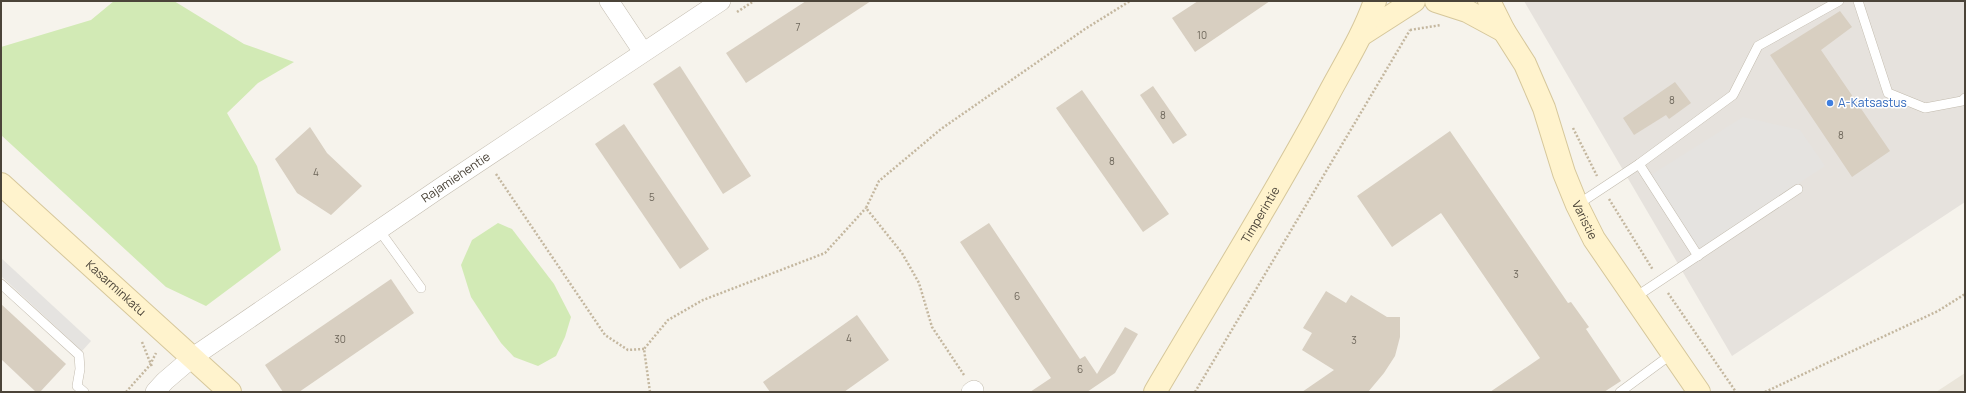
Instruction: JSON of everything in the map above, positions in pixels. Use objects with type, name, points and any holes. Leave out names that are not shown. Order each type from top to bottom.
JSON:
[{"type":"street","points":[[609,1],[643,52]]},
{"type":"street","name":"Rajamiehentie","points":[[160,386],[193,357],[643,52],[721,1]]},
{"type":"street","name":"Timperintie","points":[[1154,392],[1289,170],[1361,35],[1375,1]]},
{"type":"street","name":"Timperintie","points":[[1361,35],[1414,1]]},
{"type":"street","name":"Varistie","points":[[1436,1],[1467,11],[1504,32]]},
{"type":"street","name":"Varistie","points":[[1489,1],[1504,32],[1525,64],[1544,108],[1564,173],[1576,205],[1594,239],[1673,353],[1698,392]]},
{"type":"street","name":"Kasarminkatu","points":[[1,184],[230,392]]},
{"type":"lane","points":[[1576,205],[1639,164],[1733,95],[1758,46],[1839,1]]},
{"type":"lane","points":[[1858,1],[1888,93],[1925,108],[1962,101],[1965,98]]},
{"type":"lane","points":[[1639,164],[1698,256]]},
{"type":"lane","points":[[1634,298],[1798,189]]},
{"type":"lane","points":[[379,230],[421,288]]},
{"type":"lane","points":[[1,284],[79,355],[80,369],[77,386],[84,392]]},
{"type":"lane","points":[[1620,392],[1673,353]]},
{"type":"path","points":[[496,174],[605,335],[628,350],[644,349],[668,320],[703,300],[825,253],[866,208],[879,181],[941,129],[1085,29],[1130,1]]},
{"type":"path","points":[[1195,392],[1410,30]]},
{"type":"path","points":[[1572,126],[1603,188],[1659,280],[1736,392]]},
{"type":"path","points":[[866,208],[902,253],[919,283],[932,327],[972,391]]},
{"type":"path","points":[[1765,392],[1938,312],[1965,294]]},
{"type":"path","points":[[142,341],[150,365],[160,386]]},
{"type":"path","points":[[644,349],[650,392]]},
{"type":"path","points":[[126,392],[150,365]]},
{"type":"shaded area","points":[[1524,1],[1965,1],[1965,202],[1732,356]]},
{"type":"shaded area","points":[[1743,117],[1800,130],[1825,166],[1699,250],[1651,175]]},
{"type":"shaded area","points":[[1,258],[91,341],[82,351],[1,276]]},
{"type":"shaded area","points":[[1965,373],[1965,392],[1936,392]]},
{"type":"green space","points":[[114,1],[174,1],[244,44],[294,62],[258,83],[227,113],[257,166],[281,250],[206,306],[166,287],[1,135],[1,47],[91,20]]},
{"type":"green space","points":[[498,223],[512,229],[554,284],[571,317],[565,337],[556,356],[538,366],[514,357],[501,343],[471,297],[461,265],[472,240]]},
{"type":"building","points":[[806,1],[871,1],[746,83],[726,53]]},
{"type":"building","points":[[1198,1],[1270,1],[1195,52],[1172,18]]},
{"type":"building","name":"A-Katsastus","points":[[1840,11],[1852,27],[1821,50],[1890,151],[1852,177],[1770,55]]},
{"type":"building","points":[[680,66],[751,176],[723,194],[653,84]]},
{"type":"building","points":[[1675,82],[1691,103],[1669,119],[1666,115],[1634,135],[1623,118]]},
{"type":"building","points":[[1153,86],[1187,135],[1173,144],[1140,95]]},
{"type":"building","points":[[1082,90],[1169,214],[1143,232],[1056,108]]},
{"type":"building","points":[[624,124],[709,249],[680,269],[595,144]]},
{"type":"building","points":[[310,127],[327,153],[362,186],[331,215],[297,193],[275,159]]},
{"type":"building","points":[[1450,131],[1568,303],[1571,302],[1589,327],[1586,329],[1621,381],[1604,392],[1490,392],[1540,358],[1441,213],[1392,247],[1357,196]]},
{"type":"building","points":[[989,223],[1080,359],[1085,356],[1097,374],[1125,327],[1138,334],[1115,373],[1087,392],[1030,392],[1051,378],[960,242]]},
{"type":"building","points":[[391,279],[414,313],[299,392],[283,392],[265,365]]},
{"type":"building","points":[[1326,291],[1346,303],[1351,295],[1387,317],[1400,317],[1400,337],[1395,356],[1384,373],[1368,392],[1302,392],[1334,370],[1302,350],[1312,333],[1303,328]]},
{"type":"building","points":[[1,304],[66,364],[40,392],[36,392],[1,359]]},
{"type":"building","points":[[857,315],[889,360],[844,392],[770,392],[763,382]]},
{"type":"place","name":"A-Katsastus","points":[[1830,103]]}]
